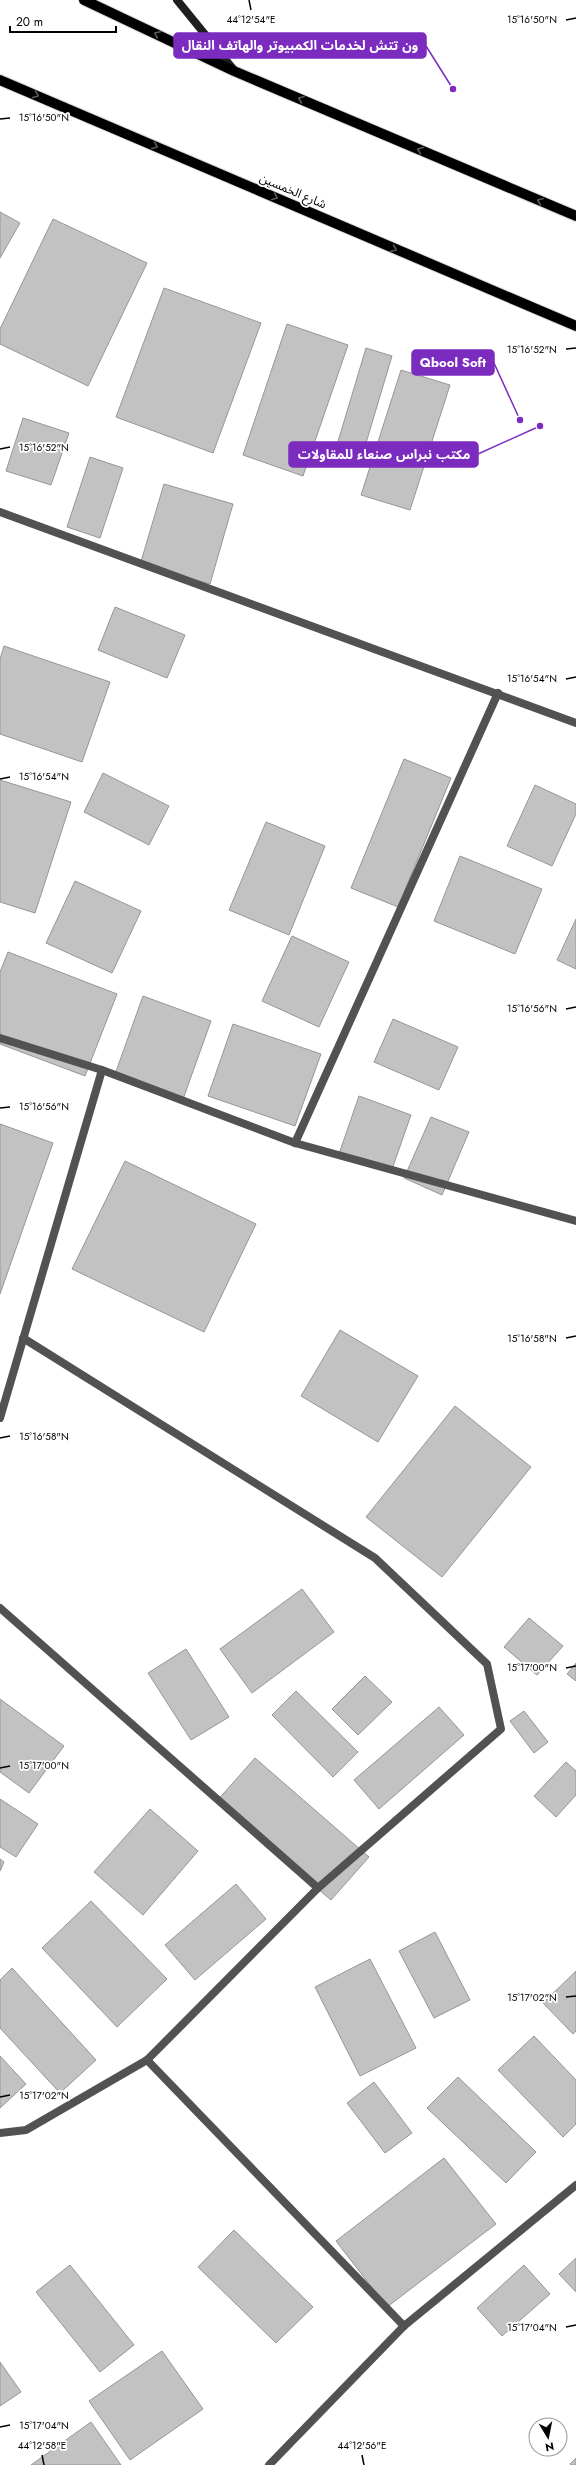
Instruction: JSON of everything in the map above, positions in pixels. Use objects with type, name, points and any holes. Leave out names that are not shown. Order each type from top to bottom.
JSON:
[{"type":"main road","points":[[84,0],[234,71],[576,216]]},
{"type":"main road","name":"شارع الخمسين","points":[[0,80],[576,326]]},
{"type":"street","points":[[177,0],[234,71]]},
{"type":"street","points":[[0,512],[498,693],[576,723]]},
{"type":"street","points":[[295,1143],[498,693]]},
{"type":"street","points":[[0,1038],[102,1070],[295,1143],[576,1221]]},
{"type":"street","points":[[0,1418],[102,1070]]},
{"type":"street","points":[[0,2133],[26,2130],[146,2060],[318,1888],[501,1729],[487,1664],[375,1558],[23,1338]]},
{"type":"street","points":[[0,1608],[318,1888]]},
{"type":"street","points":[[146,2060],[404,2326]]},
{"type":"street","points":[[268,2465],[404,2326],[576,2185]]},
{"type":"building","points":[[0,212],[20,223],[0,258]]},
{"type":"building","points":[[53,219],[147,263],[88,386],[0,344],[0,329]]},
{"type":"building","points":[[164,288],[261,323],[213,453],[116,417]]},
{"type":"building","points":[[287,324],[348,345],[303,476],[243,455]]},
{"type":"building","points":[[366,348],[392,356],[360,463],[334,455]]},
{"type":"building","points":[[401,370],[450,385],[410,510],[361,495]]},
{"type":"building","points":[[23,418],[69,433],[51,485],[6,471]]},
{"type":"building","points":[[90,457],[123,468],[100,538],[67,527]]},
{"type":"building","points":[[164,484],[233,504],[210,584],[140,565]]},
{"type":"building","points":[[115,607],[185,635],[167,678],[98,650]]},
{"type":"building","points":[[4,646],[110,682],[82,762],[0,734],[0,659]]},
{"type":"building","points":[[404,759],[451,778],[398,907],[351,888]]},
{"type":"building","points":[[103,773],[169,806],[149,845],[84,812]]},
{"type":"building","points":[[0,780],[71,802],[35,913],[0,902]]},
{"type":"building","points":[[535,785],[576,804],[576,814],[552,866],[507,846]]},
{"type":"building","points":[[266,822],[325,846],[289,935],[229,910]]},
{"type":"building","points":[[460,856],[542,889],[515,954],[434,921]]},
{"type":"building","points":[[75,881],[141,911],[112,973],[46,943]]},
{"type":"building","points":[[576,919],[576,969],[557,960]]},
{"type":"building","points":[[292,936],[349,962],[319,1027],[262,1001]]},
{"type":"building","points":[[8,952],[117,994],[85,1076],[0,1044],[0,972]]},
{"type":"building","points":[[143,996],[211,1021],[182,1102],[114,1077]]},
{"type":"building","points":[[393,1019],[458,1047],[439,1090],[374,1062]]},
{"type":"building","points":[[233,1024],[321,1054],[295,1126],[208,1096]]},
{"type":"building","points":[[359,1096],[411,1115],[391,1172],[339,1154]]},
{"type":"building","points":[[431,1117],[469,1132],[442,1195],[404,1178]]},
{"type":"building","points":[[0,1124],[53,1143],[0,1294]]},
{"type":"building","points":[[125,1161],[256,1224],[204,1332],[72,1269]]},
{"type":"building","points":[[340,1330],[418,1376],[378,1442],[301,1396]]},
{"type":"building","points":[[455,1406],[531,1467],[442,1577],[366,1517]]},
{"type":"building","points":[[302,1589],[334,1632],[252,1693],[220,1649]]},
{"type":"building","points":[[529,1618],[563,1646],[537,1675],[504,1647]]},
{"type":"building","points":[[186,1649],[229,1717],[191,1740],[148,1673]]},
{"type":"building","points":[[576,1663],[576,1681],[567,1674]]},
{"type":"building","points":[[365,1676],[392,1702],[358,1735],[332,1709]]},
{"type":"building","points":[[296,1691],[358,1752],[333,1777],[272,1715]]},
{"type":"building","points":[[0,1699],[64,1746],[29,1793],[0,1772]]},
{"type":"building","points":[[439,1707],[464,1735],[379,1809],[354,1780]]},
{"type":"building","points":[[524,1711],[548,1742],[534,1753],[510,1721]]},
{"type":"building","points":[[255,1758],[369,1857],[331,1900],[216,1802]]},
{"type":"building","points":[[566,1762],[576,1771],[576,1795],[556,1817],[534,1796]]},
{"type":"building","points":[[0,1799],[38,1824],[16,1857],[0,1847]]},
{"type":"building","points":[[150,1809],[198,1851],[143,1915],[94,1872]]},
{"type":"building","points":[[0,1859],[4,1862],[0,1871]]},
{"type":"building","points":[[236,1884],[266,1919],[195,1980],[165,1945]]},
{"type":"building","points":[[91,1901],[167,1979],[117,2027],[42,1948]]},
{"type":"building","points":[[435,1932],[470,2000],[434,2018],[399,1951]]},
{"type":"building","points":[[370,1959],[416,2048],[360,2076],[315,1987]]},
{"type":"building","points":[[12,1968],[96,2060],[60,2093],[0,2028],[0,1980]]},
{"type":"building","points":[[576,1971],[576,2031],[573,2034],[543,2003]]},
{"type":"building","points":[[534,2036],[576,2080],[576,2124],[563,2137],[498,2070]]},
{"type":"building","points":[[0,2056],[26,2084],[0,2108]]},
{"type":"building","points":[[458,2077],[536,2152],[506,2183],[427,2108]]},
{"type":"building","points":[[374,2082],[412,2133],[385,2153],[347,2103]]},
{"type":"building","points":[[444,2158],[496,2224],[387,2307],[336,2241]]},
{"type":"building","points":[[234,2230],[313,2307],[276,2343],[198,2267]]},
{"type":"building","points":[[576,2258],[576,2292],[559,2274]]},
{"type":"building","points":[[70,2265],[134,2345],[100,2372],[36,2292]]},
{"type":"building","points":[[524,2265],[550,2294],[502,2336],[477,2308]]},
{"type":"building","points":[[162,2351],[203,2409],[130,2460],[89,2401]]},
{"type":"building","points":[[0,2362],[21,2392],[0,2406]]},
{"type":"building","points":[[91,2422],[121,2465],[31,2465]]},
{"type":"building","points":[[576,2458],[576,2465],[571,2465],[570,2464]]},
{"type":"place","name":"ون تتش لخدمات الكمبيوتر والهاتف النقال","points":[[453,89]]},
{"type":"place","name":"Qbool Soft","points":[[520,420]]},
{"type":"place","name":"مكتب نبراس صنعاء للمقاولات","points":[[540,426]]}]
